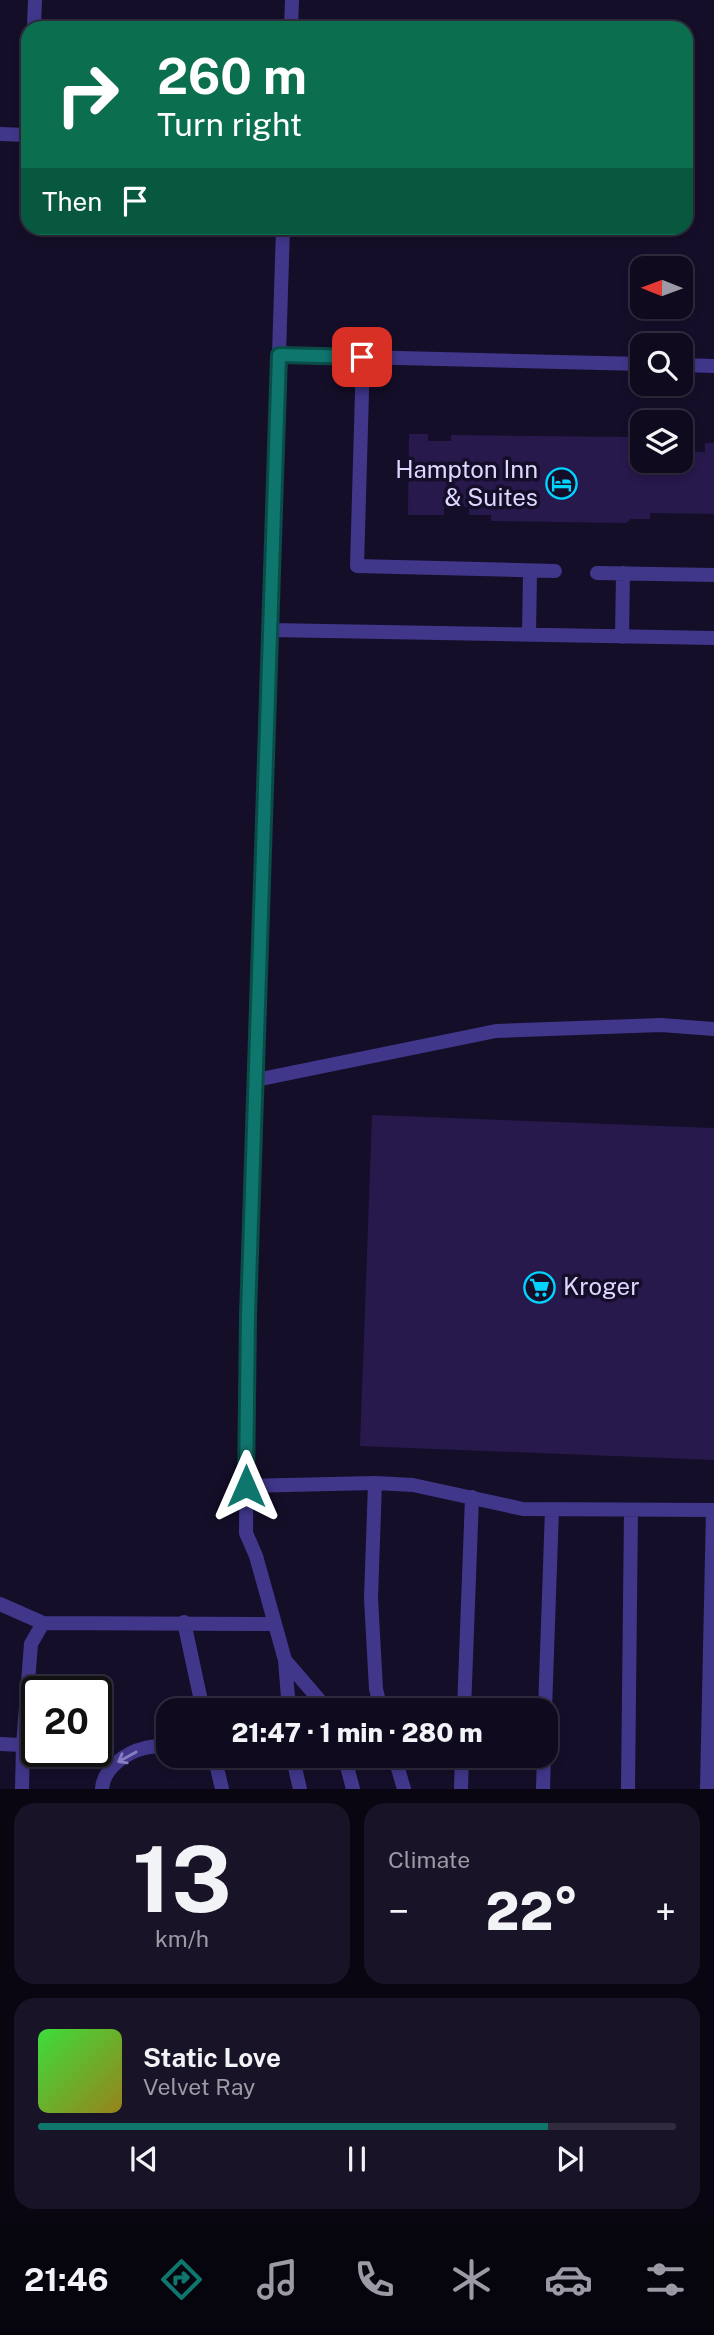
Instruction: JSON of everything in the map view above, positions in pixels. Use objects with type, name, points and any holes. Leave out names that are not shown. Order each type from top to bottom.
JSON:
[{"type":"lane","points":[[34,21],[35,0]]},
{"type":"lane","points":[[291,21],[292,0]]},
{"type":"lane","points":[[0,134],[21,135]]},
{"type":"lane","points":[[284,235],[248,1315],[246,1533],[256,1556],[285,1660],[288,1698]]},
{"type":"lane","points":[[279,355],[630,364]]},
{"type":"lane","points":[[362,357],[357,566],[555,571]]},
{"type":"lane","points":[[693,365],[714,366]]},
{"type":"lane","points":[[529,635],[530,570]]},
{"type":"lane","points":[[597,573],[714,575]]},
{"type":"lane","points":[[622,637],[624,573]]},
{"type":"lane","points":[[271,630],[714,638]]},
{"type":"lane","points":[[256,1080],[496,1031],[661,1025],[714,1029]]},
{"type":"lane","points":[[246,1486],[375,1482],[413,1485],[523,1509],[713,1510],[707,1789]]},
{"type":"lane","points":[[375,1482],[371,1598],[378,1698]]},
{"type":"lane","points":[[464,1698],[472,1497]]},
{"type":"lane","points":[[545,1698],[552,1509]]},
{"type":"lane","points":[[628,1789],[631,1510]]},
{"type":"lane","points":[[0,1604],[43,1623],[275,1624]]},
{"type":"lane","points":[[184,1622],[200,1698]]},
{"type":"lane","points":[[28,1676],[31,1644],[43,1623]]},
{"type":"lane","points":[[285,1660],[318,1698]]},
{"type":"lane","points":[[0,1744],[21,1745]]},
{"type":"lane","points":[[102,1789],[102,1779],[119,1760],[145,1748],[156,1747]]},
{"type":"lane","points":[[22,1767],[22,1789]]},
{"type":"lane","points":[[217,1768],[222,1789]]},
{"type":"lane","points":[[295,1768],[300,1789]]},
{"type":"lane","points":[[347,1768],[353,1789]]},
{"type":"lane","points":[[398,1768],[404,1789]]},
{"type":"lane","points":[[461,1789],[462,1768]]},
{"type":"lane","points":[[543,1789],[544,1768]]},
{"type":"building","name":"Hampton Inn & Suites","points":[[409,434],[428,434],[428,441],[451,441],[451,435],[629,437],[630,473],[693,473],[693,452],[705,452],[705,443],[714,443],[714,514],[650,513],[650,519],[631,519],[626,523],[491,521],[491,515],[469,515],[469,507],[444,507],[444,515],[408,515]]},
{"type":"building","name":"Kroger","points":[[372,1115],[714,1128],[714,1460],[360,1446]]},
{"type":"place","name":"Hampton Inn & Suites","points":[[561,484]]},
{"type":"place","name":"Kroger","points":[[540,1287]]},
{"type":"route","points":[[246,1486],[248,1315],[279,355],[362,357]]}]
